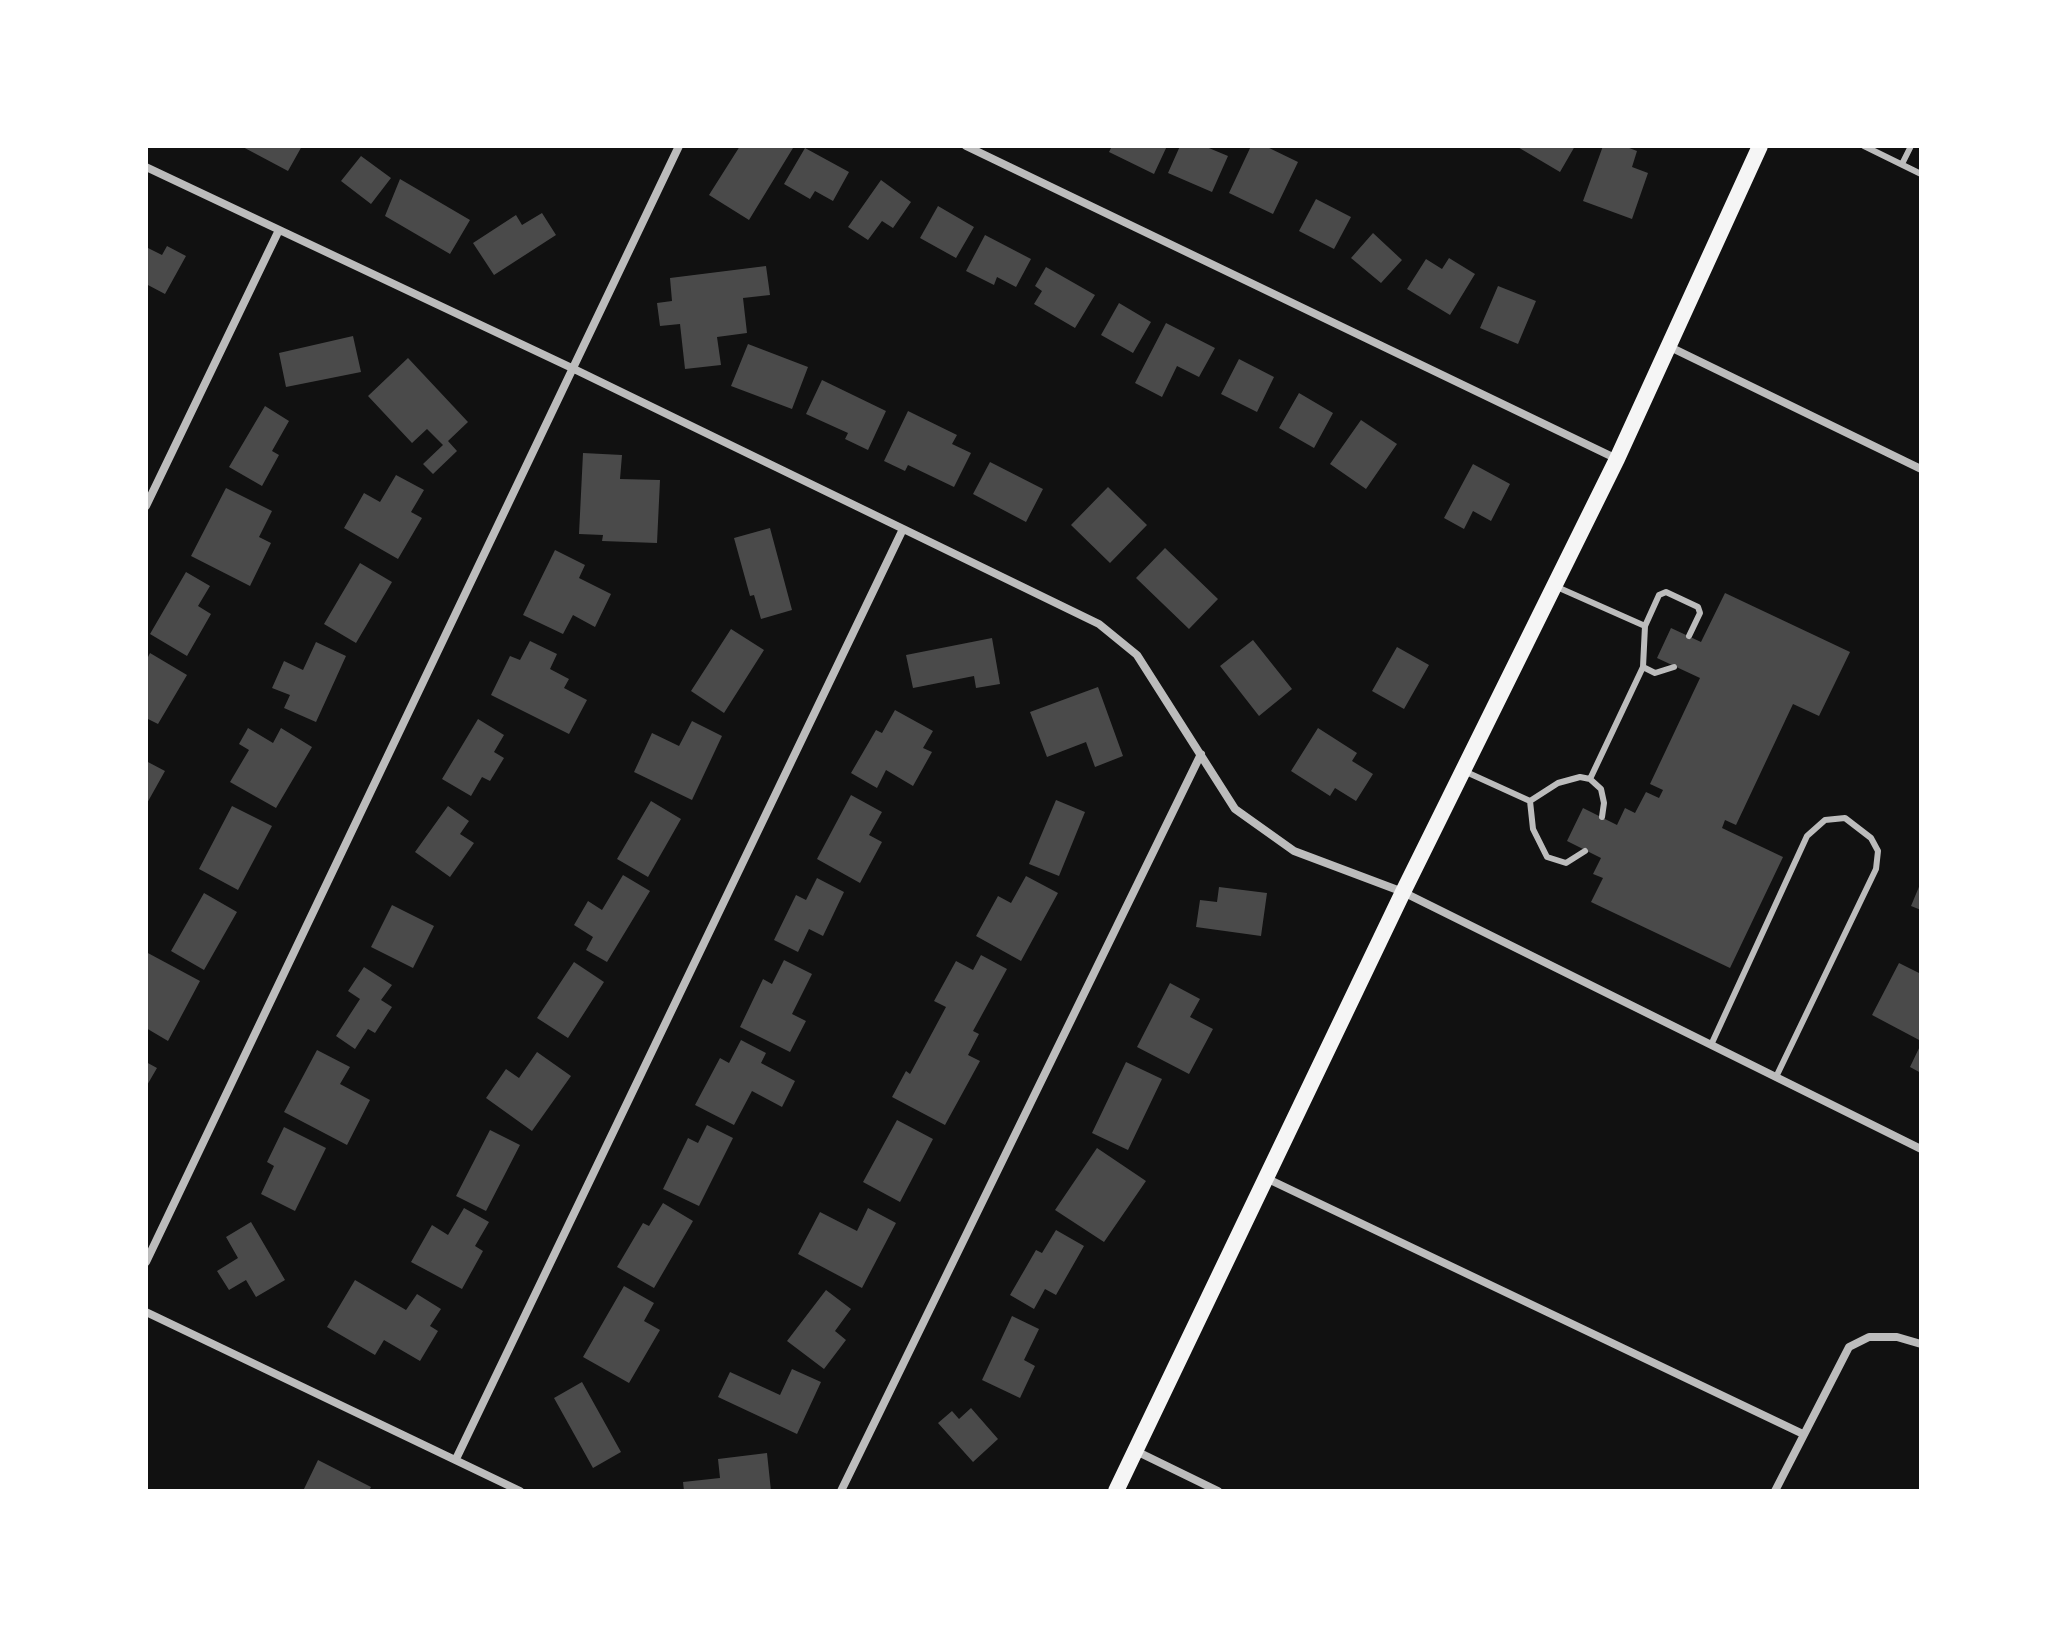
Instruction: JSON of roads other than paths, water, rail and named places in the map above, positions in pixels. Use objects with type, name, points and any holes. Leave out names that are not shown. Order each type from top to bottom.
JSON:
[{"type":"main road","points":[[1116,1491],[1403,892],[1617,459],[1760,146]]},
{"type":"street","points":[[146,1262],[679,146]]},
{"type":"street","points":[[966,146],[1617,459]]},
{"type":"street","points":[[146,167],[574,369],[1099,624],[1137,655],[1235,809],[1294,851],[1403,892],[1921,1149]]},
{"type":"street","points":[[146,506],[279,230]]},
{"type":"street","points":[[1668,346],[1921,469]]},
{"type":"street","points":[[456,1459],[903,529]]},
{"type":"street","points":[[841,1491],[1201,754]]},
{"type":"street","points":[[1268,1179],[1803,1434]]},
{"type":"street","points":[[146,1312],[520,1491]]},
{"type":"street","points":[[1775,1491],[1849,1347],[1869,1337],[1897,1337],[1921,1344]]},
{"type":"street","points":[[1135,1451],[1218,1491]]},
{"type":"lane","points":[[1864,146],[1921,174]]},
{"type":"lane","points":[[1902,164],[1911,146]]},
{"type":"lane","points":[[1554,586],[1645,626]]},
{"type":"lane","points":[[1590,779],[1643,667],[1645,626],[1659,595],[1666,592],[1698,607],[1700,613],[1689,636]]},
{"type":"lane","points":[[1643,667],[1655,673],[1674,667]]},
{"type":"lane","points":[[1463,770],[1530,801]]},
{"type":"lane","points":[[1530,801],[1558,783],[1580,777],[1590,779],[1601,789],[1604,803],[1602,817]]},
{"type":"lane","points":[[1530,801],[1533,829],[1547,857],[1566,863],[1585,851]]},
{"type":"lane","points":[[1711,1045],[1807,836],[1825,820],[1845,818],[1871,838],[1878,851],[1876,869],[1776,1077]]}]
